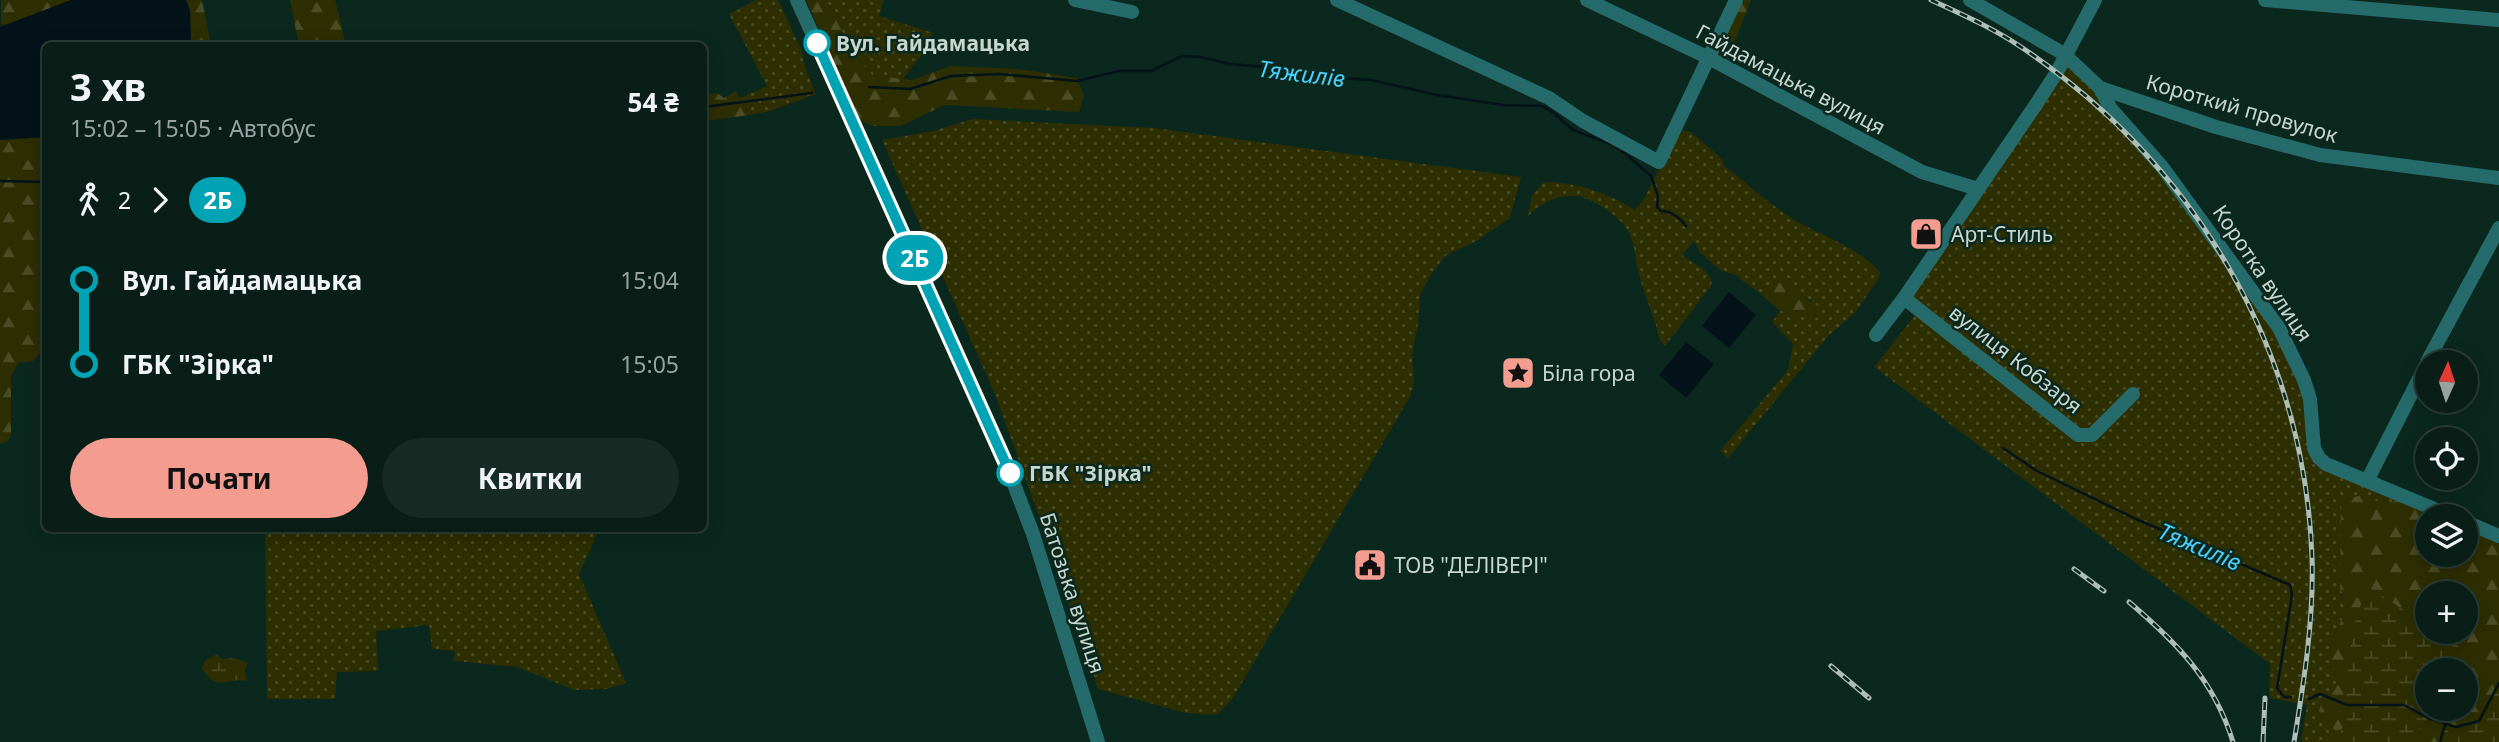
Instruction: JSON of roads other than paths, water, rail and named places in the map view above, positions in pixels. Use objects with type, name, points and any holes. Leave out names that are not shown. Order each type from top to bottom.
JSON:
[{"type":"street","name":"Батозька вулиця","points":[[797,0],[857,127],[1000,448],[1033,534],[1098,742]]},
{"type":"street","points":[[1075,0],[1132,12]]},
{"type":"street","points":[[1337,0],[1549,98],[1583,121],[1659,162],[1736,0]]},
{"type":"street","name":"Гайдамацька вулиця","points":[[1587,0],[1709,58],[1922,172],[1978,189]]},
{"type":"street","points":[[1876,335],[2037,103],[2057,72],[2064,54],[2095,0]]},
{"type":"street","points":[[2266,0],[2499,20]]},
{"type":"street","name":"Коротка вулиця","points":[[1980,2],[2064,54],[2100,89],[2111,109],[2149,150],[2177,186],[2279,328],[2304,380],[2310,399],[2314,448],[2319,458],[2326,464],[2367,481]]},
{"type":"street","name":"Короткий провулок","points":[[2100,89],[2216,127],[2320,155],[2499,178]]},
{"type":"street","points":[[2433,350],[2499,228]]},
{"type":"street","name":"вулиця Кобзаря","points":[[1904,298],[2078,435],[2092,435],[2133,394]]},
{"type":"street","points":[[2415,386],[2367,481],[2422,504]]},
{"type":"street","points":[[2478,527],[2499,536]]},
{"type":"waterway","name":"Тяжилів","points":[[869,87],[910,89],[951,76],[999,74],[1077,81],[1119,71],[1151,71],[1182,56],[1277,68],[1311,76],[1371,80],[1437,95],[1503,105],[1542,106],[1573,130],[1621,150],[1651,176],[1658,196],[1657,207],[1661,211],[1669,212],[1686,226]]},
{"type":"waterway","name":"Тяжилів","points":[[707,107],[812,93]]},
{"type":"waterway","name":"Тяжилів","points":[[0,181],[42,182]]},
{"type":"waterway","name":"Тяжилів","points":[[2003,448],[2037,471],[2136,519],[2290,585],[2292,595],[2277,688],[2284,697],[2291,697]]},
{"type":"waterway","name":"Тяжилів","points":[[2309,699],[2320,694],[2347,705],[2404,705],[2428,718],[2456,727],[2479,721],[2499,683]]},
{"type":"waterway","points":[[2440,742],[2445,725]]},
{"type":"railway","points":[[1931,0],[1988,27],[2021,47],[2083,94],[2138,146],[2187,204],[2228,267],[2262,334],[2287,405],[2304,480],[2312,557],[2310,627],[2294,742]]},
{"type":"railway","points":[[2074,569],[2104,591]]},
{"type":"railway","points":[[2129,602],[2163,632],[2192,664],[2215,700],[2233,742]]},
{"type":"railway","points":[[1831,666],[1869,698]]},
{"type":"railway","points":[[2263,742],[2265,698]]},
{"type":"place","name":"Вул. Гайдамацька","points":[[817,43]]},
{"type":"place","name":"Арт-Стиль","points":[[1926,234]]},
{"type":"place","name":"Біла гора","points":[[1518,373]]},
{"type":"place","name":"ГБК \"Зірка\"","points":[[1010,473]]},
{"type":"place","name":"ТОВ \"ДЕЛІВЕРІ\"","points":[[1370,565]]}]
